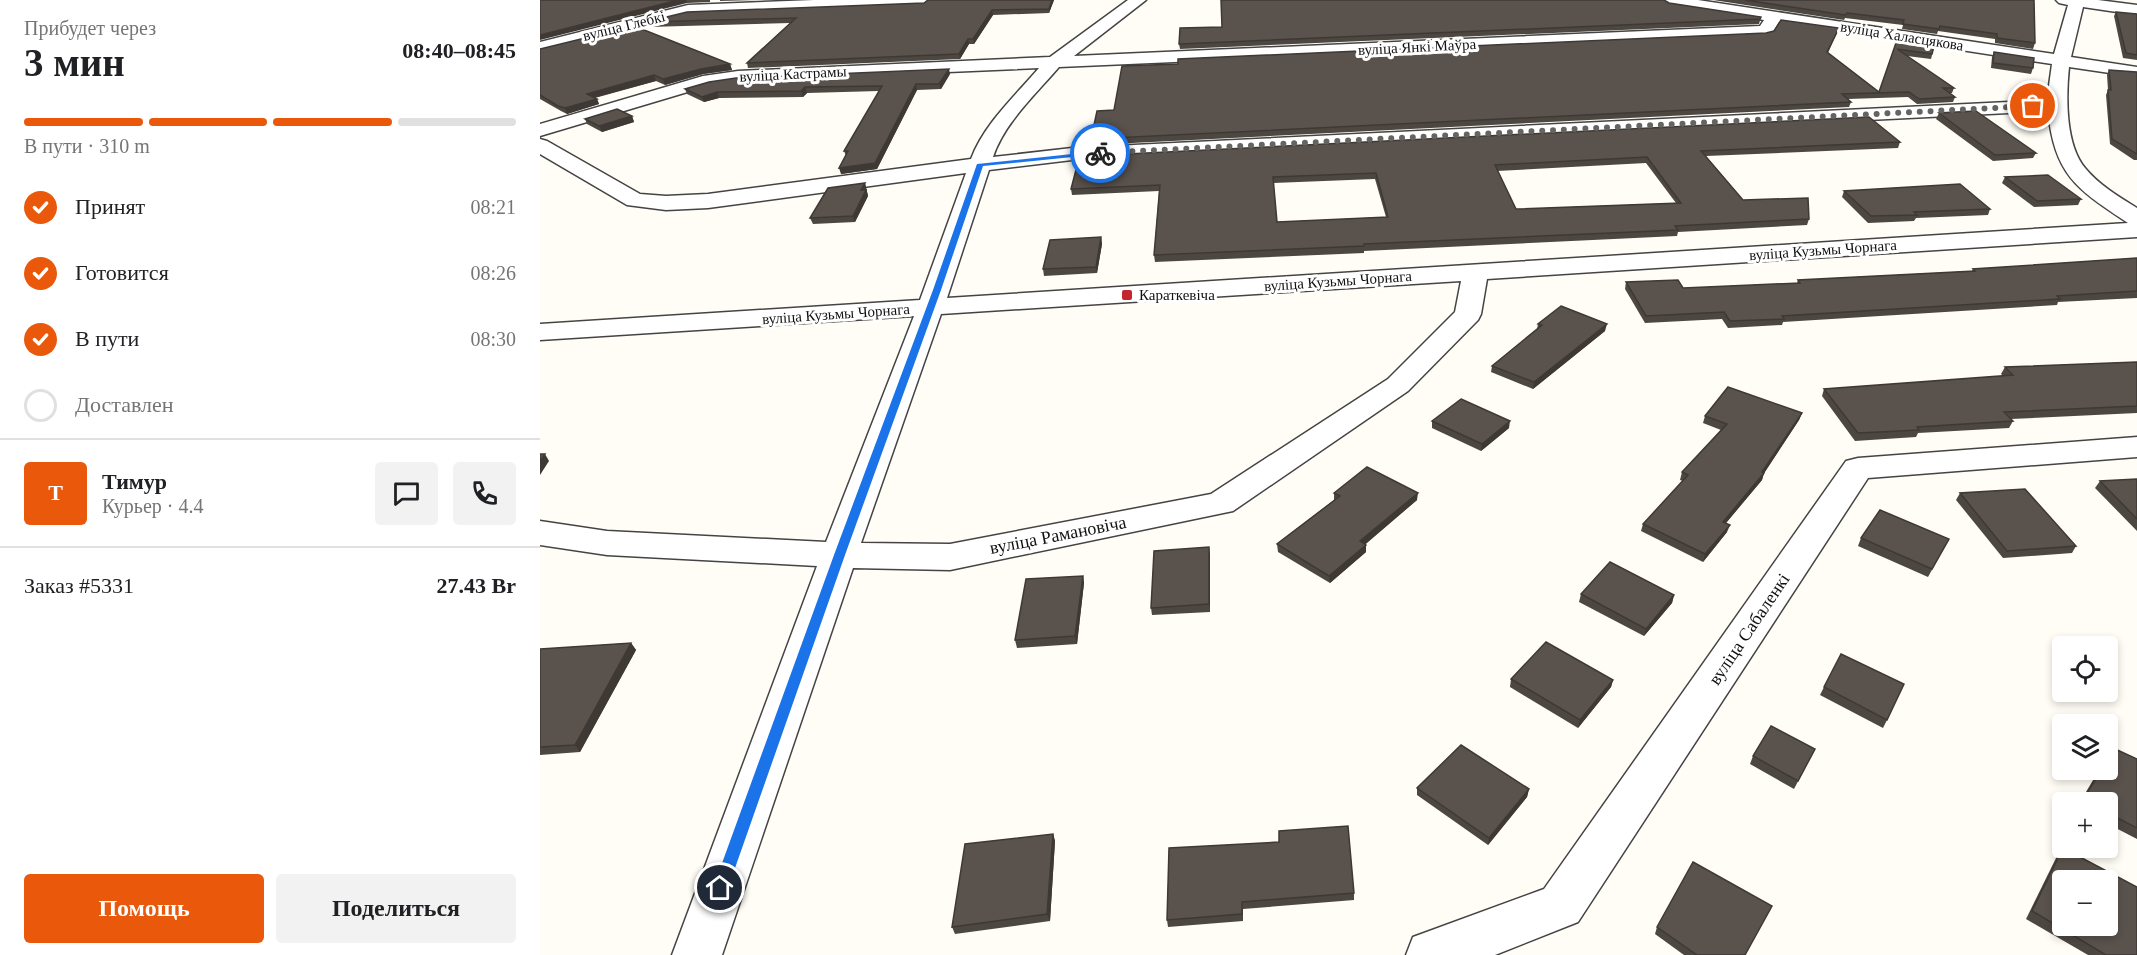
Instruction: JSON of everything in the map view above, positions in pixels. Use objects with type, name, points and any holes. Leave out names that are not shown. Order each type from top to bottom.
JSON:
[{"type":"street","name":"вуліца Глебкі","points":[[540,47],[688,10],[925,0]]},
{"type":"street","points":[[697,955],[986,147],[1008,116],[1053,63],[1138,0]]},
{"type":"street","name":"вуліца Халасцякова","points":[[1668,0],[2137,72]]},
{"type":"street","points":[[2137,10],[2074,1],[2056,105],[2069,161],[2079,175],[2097,191],[2137,219]]},
{"type":"street","name":"вуліца Янкі Маўра","points":[[1053,63],[1765,31],[1774,16]]},
{"type":"street","name":"вуліца Кастрамы","points":[[540,130],[709,80],[728,77],[1053,63]]},
{"type":"street","points":[[540,145],[635,200],[666,203],[708,201],[980,164],[1072,154],[2056,105]]},
{"type":"street","name":"вуліца Кузьмы Чорнага","points":[[540,332],[2137,230]]},
{"type":"street","name":"вуліца Рамановіча","points":[[540,533],[607,543],[839,555],[950,557],[1221,503],[1398,386],[1468,314],[1475,272]]},
{"type":"street","name":"вуліца Сабаленкі","points":[[1431,955],[1561,906],[1858,468],[2137,447]]},
{"type":"building","points":[[540,0],[678,0],[540,35]]},
{"type":"building","points":[[928,0],[1052,0],[1049,9],[992,10],[973,39],[968,39],[959,54],[747,63],[796,18],[646,22],[687,12],[924,3]]},
{"type":"building","points":[[1221,0],[1664,0],[1669,3],[1761,17],[1760,19],[1179,44],[1180,28],[1222,27]]},
{"type":"building","points":[[1745,0],[2034,0],[2035,43],[1997,38],[1997,34],[1940,26],[1939,29],[1903,24],[1904,20],[1847,13],[1845,15]]},
{"type":"building","points":[[2116,12],[2137,14],[2137,55],[2126,53]]},
{"type":"building","points":[[1781,20],[1839,28],[1827,52],[1879,92],[1898,37],[1935,43],[1932,54],[1897,49],[1954,88],[1943,88],[1955,97],[1919,99],[1909,92],[1842,94],[1851,102],[1091,139],[1097,111],[1114,110],[1122,66],[1178,64],[1178,59],[1766,33],[1774,31]]},
{"type":"building","points":[[634,26],[730,64],[663,79],[654,75],[587,94],[597,99],[565,108],[540,95],[540,49]]},
{"type":"building","points":[[1994,52],[2034,58],[2033,68],[1993,63]]},
{"type":"building","points":[[949,69],[939,84],[916,84],[875,163],[839,168],[848,151],[844,151],[882,86],[805,87],[801,91],[717,92],[702,97],[685,89],[736,78]]},
{"type":"building","points":[[2109,70],[2137,72],[2137,154],[2112,139],[2108,90],[2111,90]]},
{"type":"building","points":[[617,109],[632,116],[599,126],[585,119]]},
{"type":"building","points":[[1976,111],[2036,153],[1995,155],[1939,113]]},
{"type":"building","points":[[1869,117],[1900,142],[1701,151],[1743,200],[1808,198],[1809,219],[1675,226],[1678,230],[1154,255],[1160,185],[1071,189],[1077,166],[1085,165],[1087,156]],"holes":[[[1647,157],[1681,203],[1516,209],[1495,165]],[[1376,173],[1388,217],[1277,222],[1273,177]]]},
{"type":"building","points":[[2048,175],[2081,199],[2037,201],[2005,177]]},
{"type":"building","points":[[865,183],[861,190],[866,190],[853,216],[810,218],[828,188]]},
{"type":"building","points":[[1960,184],[1990,209],[1871,216],[1844,191]]},
{"type":"building","points":[[1101,237],[1096,267],[1043,269],[1050,240]]},
{"type":"building","points":[[2137,258],[2137,291],[2057,296],[2060,299],[1782,316],[1784,319],[1730,321],[1724,312],[1646,316],[1626,282],[1678,280],[1683,288],[1800,283],[1798,280],[1975,271],[1973,269]]},
{"type":"building","points":[[1561,306],[1607,324],[1534,382],[1492,366],[1542,325],[1538,324]]},
{"type":"building","points":[[2137,362],[2137,406],[2004,412],[2013,421],[1917,427],[1919,430],[1858,433],[1824,389],[2013,375],[2005,367]]},
{"type":"building","points":[[1728,387],[1802,413],[1762,472],[1764,473],[1723,522],[1730,525],[1705,554],[1643,524],[1688,475],[1682,472],[1727,424],[1705,416]]},
{"type":"building","points":[[1461,399],[1510,421],[1482,444],[1432,421]]},
{"type":"building","points":[[1367,467],[1418,493],[1360,541],[1366,545],[1329,576],[1277,544],[1340,496],[1334,493]]},
{"type":"building","points":[[2137,479],[2137,519],[2100,481]]},
{"type":"building","points":[[2025,489],[2076,546],[2007,551],[1960,493]]},
{"type":"building","points":[[1880,510],[1949,539],[1932,569],[1861,538]]},
{"type":"building","points":[[1209,547],[1209,604],[1151,608],[1154,551]]},
{"type":"building","points":[[1610,562],[1674,595],[1646,629],[1581,594]]},
{"type":"building","points":[[1083,576],[1075,636],[1015,640],[1026,579]]},
{"type":"building","points":[[1546,642],[1613,680],[1580,720],[1511,679]]},
{"type":"building","points":[[631,643],[575,745],[540,747],[540,649]]},
{"type":"building","points":[[1841,654],[1904,684],[1887,720],[1824,687]]},
{"type":"building","points":[[1771,726],[1815,749],[1798,781],[1753,756]]},
{"type":"building","points":[[1461,745],[1529,789],[1489,838],[1417,788]]},
{"type":"building","points":[[2118,750],[2137,759],[2137,828],[2118,818],[2118,792],[2088,792],[2095,780],[2118,780]]},
{"type":"building","points":[[1348,826],[1354,893],[1242,902],[1242,914],[1167,920],[1169,848],[1279,842],[1279,831]]},
{"type":"building","points":[[1053,834],[1047,914],[952,927],[965,844]]},
{"type":"building","points":[[2058,858],[2082,858],[2105,870],[2052,870]]},
{"type":"building","points":[[1693,862],[1772,906],[1745,955],[1697,955],[1657,927]]},
{"type":"building","points":[[2052,870],[2052,923],[2032,911]]},
{"type":"building","points":[[2118,877],[2137,887],[2137,955],[2106,955],[2074,936],[2118,936]]},
{"type":"way so far","points":[[1100,153],[2033,106]]},
{"type":"place","name":"Караткевіча","points":[[1127,295]]},
{"type":"route","points":[[720,888],[937,290],[980,164],[1100,153]]}]
